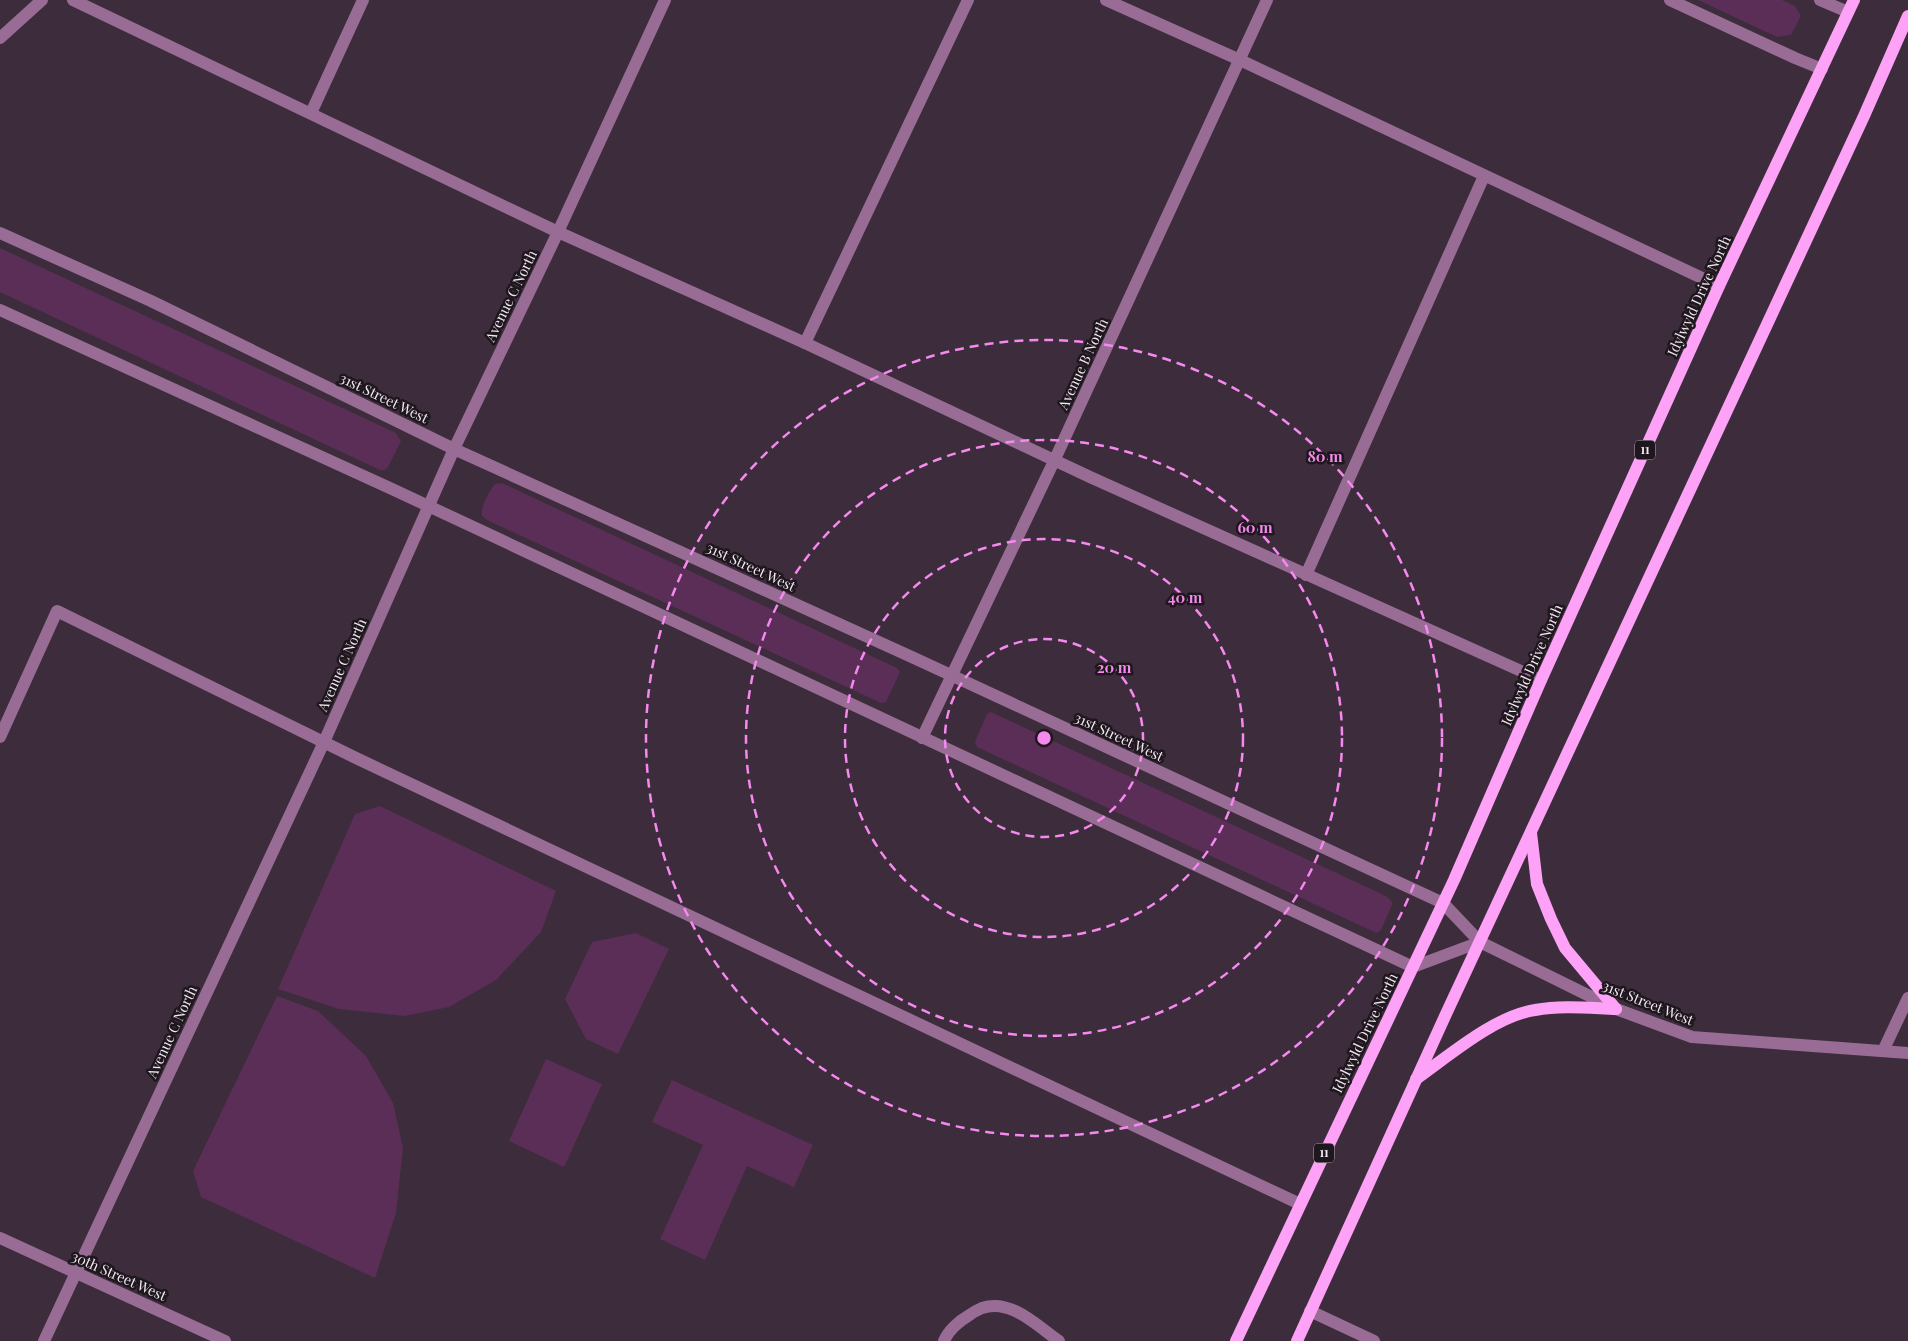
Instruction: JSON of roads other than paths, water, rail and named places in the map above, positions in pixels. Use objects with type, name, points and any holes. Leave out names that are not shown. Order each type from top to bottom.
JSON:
[{"type":"main road","name":"Idylwyld Drive North","points":[[1236,1341],[1443,903],[1541,680],[1719,286],[1854,0]]},
{"type":"main road","points":[[1297,1341],[1416,1079],[1864,116],[1908,16]]},
{"type":"main road","points":[[1531,833],[1538,884],[1565,948],[1616,1009]]},
{"type":"main road","points":[[1416,1079],[1507,1018],[1533,1010],[1559,1007],[1616,1009]]},
{"type":"street","points":[[0,38],[42,0]]},
{"type":"street","points":[[73,0],[558,232],[805,343],[1306,576],[1541,680]]},
{"type":"street","points":[[311,113],[363,0]]},
{"type":"street","name":"Avenue C North","points":[[44,1341],[77,1274],[324,742],[454,449],[558,232],[665,0]]},
{"type":"street","points":[[805,343],[968,0]]},
{"type":"street","points":[[1106,0],[1240,60],[1719,286]]},
{"type":"street","name":"Avenue B North","points":[[922,738],[1055,459],[1267,0]]},
{"type":"street","points":[[1670,0],[1822,69]]},
{"type":"street","points":[[1820,0],[1848,12]]},
{"type":"street","points":[[1306,576],[1484,176]]},
{"type":"street","name":"31st Street West","points":[[0,233],[151,301],[454,449],[951,675],[1443,903],[1480,942],[1616,1009],[1692,1037],[1908,1053]]},
{"type":"street","points":[[0,310],[428,506],[1413,966],[1480,942]]},
{"type":"street","points":[[0,737],[57,611],[324,742],[1300,1204]]},
{"type":"street","points":[[1882,1051],[1908,998]]},
{"type":"street","name":"30th Street West","points":[[0,1238],[225,1341]]},
{"type":"street","points":[[944,1341],[946,1336],[962,1319],[982,1308],[994,1306],[1008,1308],[1024,1316],[1059,1341]]},
{"type":"street","points":[[1310,1311],[1374,1341]]}]
